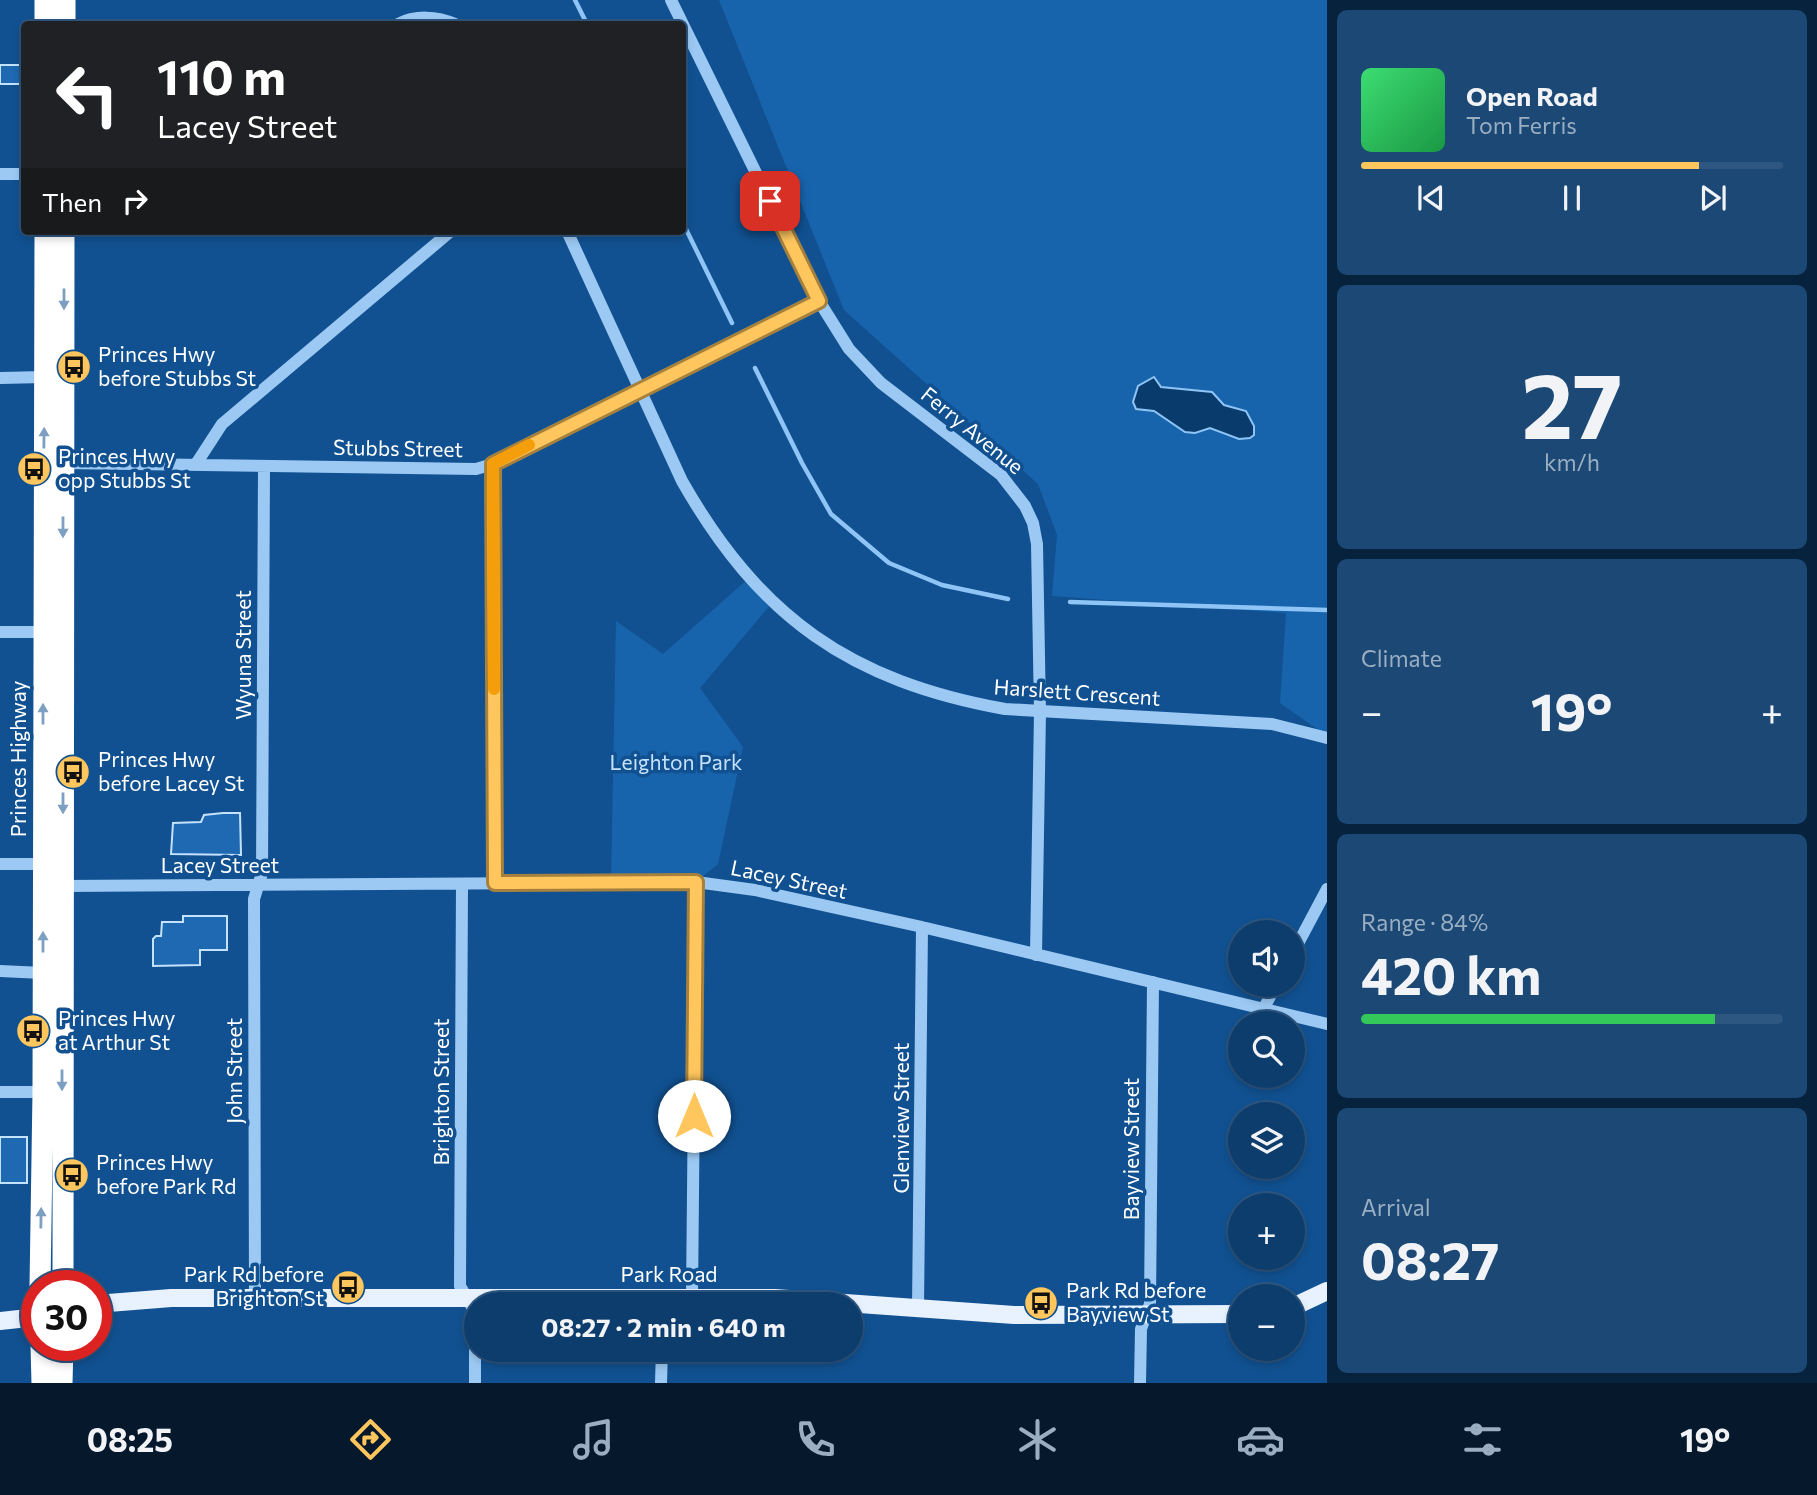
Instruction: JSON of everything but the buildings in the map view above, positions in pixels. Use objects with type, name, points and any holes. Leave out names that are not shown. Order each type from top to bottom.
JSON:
[{"type":"highway","points":[[45,0],[45,21]]},
{"type":"highway","points":[[65,0],[65,21]]},
{"type":"highway","name":"Princes Highway","points":[[40,1270],[45,235]]},
{"type":"highway","name":"Princes Highway","points":[[63,1270],[64,235]]},
{"type":"highway","points":[[41,1361],[41,1383]]},
{"type":"highway","points":[[62,1383],[63,1361]]},
{"type":"main road","points":[[1305,1302],[1325,1295]]},
{"type":"main road","name":"Park Road","points":[[112,1302],[150,1298],[464,1299]]},
{"type":"main road","name":"Park Road","points":[[863,1304],[1014,1315],[1228,1314]]},
{"type":"main road","points":[[0,1321],[21,1319]]},
{"type":"street","name":"Ferry Avenue","points":[[671,0],[681,21]]},
{"type":"street","points":[[408,21],[418,18],[442,21]]},
{"type":"street","name":"Ferry Avenue","points":[[686,31],[819,301],[862,366],[1001,475],[1025,506],[1033,523],[1037,544],[1040,712],[1035,954]]},
{"type":"street","points":[[0,174],[21,174]]},
{"type":"street","points":[[196,464],[222,424],[447,235]]},
{"type":"street","name":"Harslett Crescent","points":[[569,235],[682,481],[700,512],[749,578],[791,618],[841,653],[903,684],[969,703],[1040,712],[1272,724],[1327,738]]},
{"type":"street","name":"Stubbs Street","points":[[63,463],[458,470],[493,464],[819,301]]},
{"type":"street","points":[[0,378],[45,377]]},
{"type":"street","points":[[493,464],[495,883]]},
{"type":"street","name":"Wyuna Street","points":[[259,886],[262,873],[264,467]]},
{"type":"street","points":[[0,632],[44,632]]},
{"type":"street","points":[[0,864],[44,864]]},
{"type":"street","points":[[692,1292],[696,882]]},
{"type":"street","name":"Lacey Street","points":[[62,886],[696,882],[755,890],[922,927],[1327,1024]]},
{"type":"street","name":"Brighton Street","points":[[462,884],[460,1286],[464,1293]]},
{"type":"street","name":"John Street","points":[[255,1299],[254,899],[259,886]]},
{"type":"street","points":[[1305,930],[1327,889]]},
{"type":"street","name":"Glenview Street","points":[[918,1308],[922,927]]},
{"type":"street","points":[[0,971],[43,973]]},
{"type":"street","name":"Bayview Street","points":[[1140,1383],[1140,1334],[1150,1304],[1153,982]]},
{"type":"street","points":[[1264,1008],[1270,997]]},
{"type":"street","points":[[0,1092],[43,1092]]},
{"type":"street","name":"Brighton Street","points":[[475,1362],[475,1383]]},
{"type":"street","points":[[662,1362],[662,1383]]},
{"type":"green space","points":[[719,0],[1327,0],[1327,736],[1280,703],[1286,613],[1052,596],[1057,535],[1038,484],[844,310]]},
{"type":"green space","name":"Leighton Park","points":[[749,578],[772,603],[700,688],[743,747],[718,864],[696,882],[611,883],[616,621],[663,654]]},
{"type":"shaded area","points":[[1154,377],[1161,387],[1212,392],[1224,405],[1246,411],[1254,426],[1254,435],[1239,439],[1210,428],[1195,433],[1185,432],[1154,411],[1136,409],[1133,402],[1138,386]]},
{"type":"waterway","points":[[575,0],[586,21]]},
{"type":"waterway","points":[[686,229],[732,323]]},
{"type":"waterway","points":[[755,368],[802,463],[831,514],[889,563],[942,585],[1008,599]]},
{"type":"waterway","points":[[1070,602],[1327,610]]},
{"type":"slow traffic","points":[[494,689],[493,464],[529,445]]},
{"type":"place","name":"Princes Hwy before Stubbs St","points":[[74,367]]},
{"type":"place","name":"Princes Hwy opp Stubbs St","points":[[34,469]]},
{"type":"place","name":"Princes Hwy before Lacey St","points":[[73,772]]},
{"type":"place","name":"Princes Hwy at Arthur St","points":[[33,1031]]},
{"type":"place","name":"Princes Hwy before Park Rd","points":[[72,1175]]},
{"type":"place","name":"Park Rd before Brighton St","points":[[348,1287]]},
{"type":"place","name":"Park Rd before Bayview St","points":[[1041,1303]]},
{"type":"route","points":[[694,1116],[696,882],[495,883],[493,464],[819,301],[770,201]]}]
